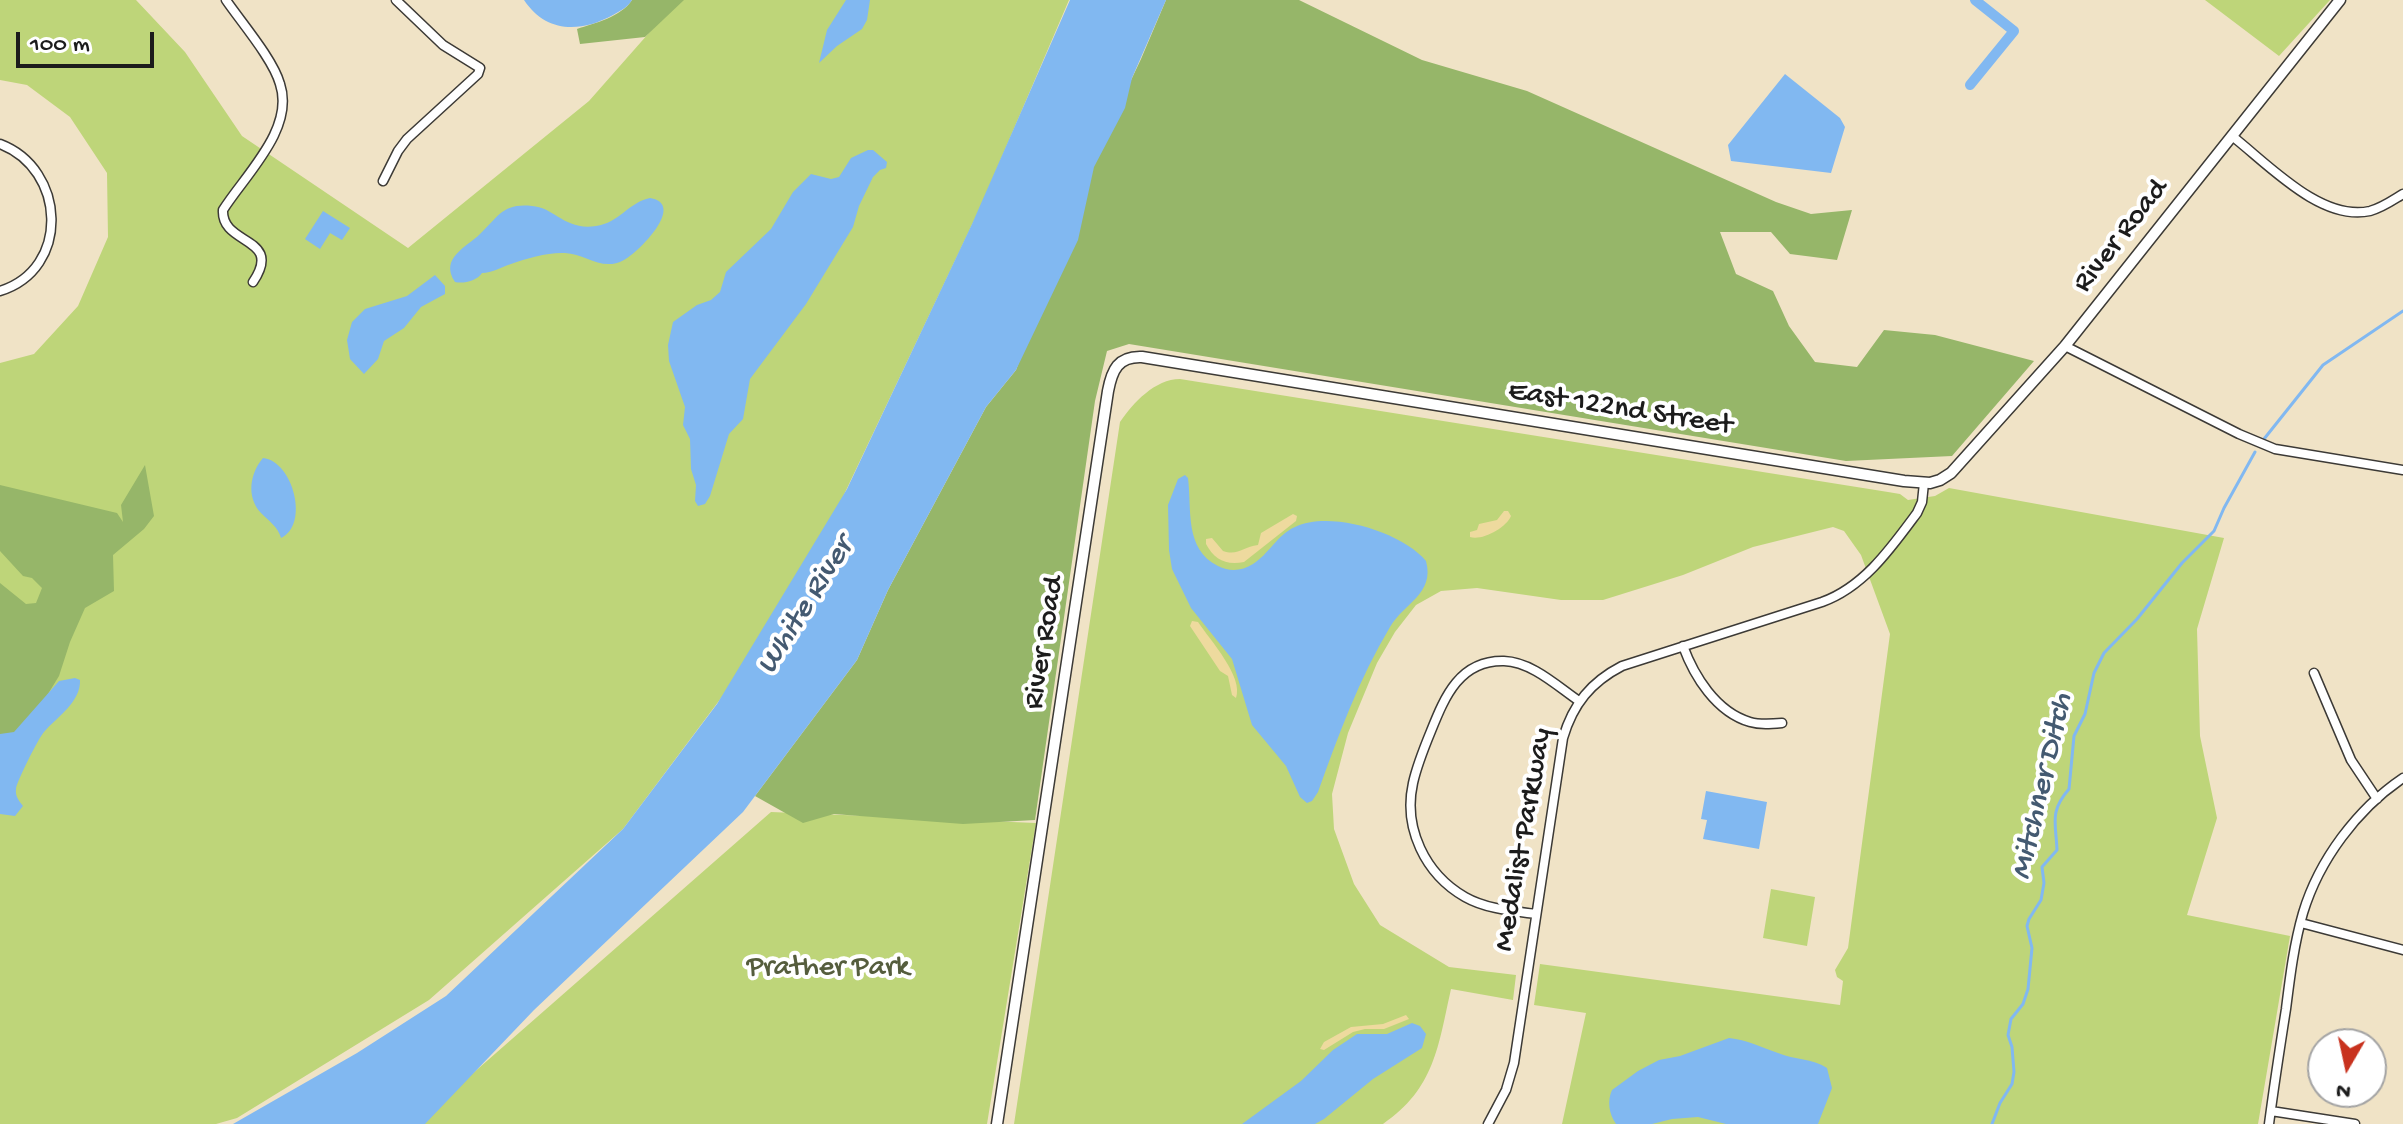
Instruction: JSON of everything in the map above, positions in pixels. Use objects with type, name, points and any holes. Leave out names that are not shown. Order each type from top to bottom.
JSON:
[{"type":"street","points":[[226,0],[275,72],[283,94],[280,119],[273,137],[223,210],[223,219],[228,227],[261,254],[262,270],[253,282]]},
{"type":"street","points":[[383,181],[407,139],[478,74],[480,68],[443,45],[396,0]]},
{"type":"street","name":"River Road","points":[[1924,483],[1940,480],[1951,473],[2065,346],[2340,0]]},
{"type":"street","points":[[2232,136],[2311,198],[2335,210],[2370,211],[2403,194]]},
{"type":"street","points":[[0,144],[25,158],[36,171],[49,198],[52,222],[46,253],[14,286],[0,291]]},
{"type":"street","points":[[2065,346],[2265,445],[2286,452],[2403,470]]},
{"type":"street","name":"River Road","points":[[997,1124],[1108,391],[1114,369],[1124,360],[1137,356],[1309,385]]},
{"type":"street","name":"East 122nd Street","points":[[1309,385],[1924,483]]},
{"type":"street","name":"Medalist Parkway","points":[[1488,1124],[1506,1090],[1514,1063],[1563,738],[1579,701],[1599,680],[1622,666],[1822,602],[1854,586],[1917,513],[1924,483]]},
{"type":"street","points":[[1683,646],[1698,679],[1729,711],[1750,723],[1782,723]]},
{"type":"street","points":[[1536,914],[1471,900],[1439,877],[1425,858],[1415,835],[1411,813],[1412,785],[1443,702],[1456,681],[1467,671],[1495,662],[1521,664],[1579,701]]},
{"type":"street","points":[[2314,673],[2351,760],[2377,799]]},
{"type":"street","points":[[2269,1124],[2301,923],[2314,885],[2332,852],[2377,799],[2403,778]]},
{"type":"street","points":[[2301,923],[2403,950]]},
{"type":"street","points":[[2271,1111],[2355,1124]]},
{"type":"green space","points":[[0,0],[136,0],[185,52],[242,136],[408,248],[589,101],[678,0],[1069,0],[980,208],[840,503],[739,674],[623,829],[429,1000],[237,1118],[216,1124],[0,1124],[0,363],[34,354],[78,306],[108,237],[107,173],[70,117],[27,85],[0,80]]},
{"type":"green space","points":[[632,0],[684,0],[645,37],[580,44],[577,29],[615,15]]},
{"type":"green space","points":[[1166,0],[1299,0],[1422,60],[1527,91],[1776,202],[1811,214],[1852,210],[1837,260],[1790,254],[1771,232],[1720,232],[1736,274],[1773,291],[1789,326],[1815,362],[1857,367],[1884,330],[1935,335],[2034,361],[1952,456],[1846,461],[1129,344],[1107,351],[1095,401],[1035,820],[963,824],[834,814],[803,823],[755,796],[857,660],[888,590],[986,407],[1016,370],[1099,148]]},
{"type":"green space","points":[[2205,0],[2330,0],[2279,56]]},
{"type":"green space","points":[[1180,379],[1888,492],[1900,494],[1908,500],[1935,496],[1949,488],[2224,538],[2197,629],[2200,736],[2217,818],[2187,915],[2290,936],[2258,1124],[1562,1124],[1586,1013],[1534,1005],[1540,964],[1840,1005],[1843,981],[1837,977],[1835,970],[1848,948],[1890,634],[1861,555],[1844,531],[1833,527],[1753,547],[1683,575],[1603,600],[1561,600],[1477,588],[1441,591],[1416,605],[1395,632],[1377,663],[1348,733],[1332,794],[1334,829],[1354,884],[1380,925],[1449,967],[1516,975],[1513,1000],[1451,989],[1437,1048],[1424,1081],[1414,1096],[1383,1124],[1014,1124],[1120,422],[1131,407],[1153,388]]},
{"type":"green space","points":[[145,465],[154,516],[144,529],[113,555],[114,591],[85,608],[59,676],[0,772],[0,583],[26,604],[36,603],[42,588],[32,578],[23,576],[0,551],[0,485],[117,513],[123,522],[121,505]]},
{"type":"green space","name":"Prather Park","points":[[771,812],[1036,823],[987,1124],[415,1124]]},
{"type":"green space","points":[[1771,889],[1815,897],[1807,946],[1763,938]]},
{"type":"sand","points":[[1504,511],[1511,516],[1499,529],[1481,537],[1470,537],[1470,532],[1477,530],[1479,524],[1497,520]]},
{"type":"sand","points":[[1293,514],[1297,516],[1296,521],[1244,562],[1221,560],[1206,544],[1206,539],[1212,538],[1223,551],[1233,552],[1258,545],[1261,533]]},
{"type":"sand","points":[[1192,621],[1198,622],[1231,669],[1237,689],[1236,698],[1232,695],[1228,676],[1220,671],[1190,626]]},
{"type":"sand","points":[[1406,1015],[1409,1019],[1384,1029],[1353,1032],[1324,1050],[1320,1049],[1324,1042],[1351,1027],[1383,1024]]},
{"type":"water","points":[[524,0],[632,0],[626,7],[601,21],[564,27],[543,19]]},
{"type":"water","points":[[846,0],[870,0],[867,20],[862,29],[819,63],[827,30]]},
{"type":"water","name":"White River","points":[[1070,0],[1166,0],[1132,78],[1125,108],[1094,167],[1078,240],[1016,370],[986,407],[888,590],[857,660],[743,812],[534,1010],[425,1124],[233,1124],[357,1053],[446,996],[623,829],[717,704],[847,489],[972,224]]},
{"type":"water","points":[[1785,74],[1840,118],[1845,127],[1831,173],[1731,161],[1728,145]]},
{"type":"water","points":[[873,150],[887,162],[886,168],[873,177],[853,227],[806,304],[750,379],[743,419],[729,434],[710,496],[705,504],[698,506],[691,469],[690,439],[683,425],[685,407],[669,361],[668,345],[673,322],[720,292],[726,272],[771,229],[793,192],[811,174],[831,179],[839,177],[851,158]]},
{"type":"water","points":[[650,198],[660,202],[664,209],[662,218],[648,239],[624,260],[608,264],[573,254],[545,254],[482,273],[466,282],[455,282],[451,274],[450,266],[457,254],[508,209],[540,207],[585,227],[611,221]]},
{"type":"water","points":[[323,211],[350,228],[342,240],[330,233],[320,249],[305,239]]},
{"type":"water","points":[[435,275],[445,286],[445,294],[421,307],[404,328],[384,341],[378,359],[364,374],[350,359],[347,340],[352,322],[365,309],[407,296]]},
{"type":"water","points":[[263,458],[283,470],[294,494],[295,520],[290,531],[281,538],[253,500],[253,478]]},
{"type":"water","points":[[1185,475],[1188,478],[1195,539],[1207,559],[1222,568],[1236,570],[1249,566],[1289,530],[1310,522],[1327,521],[1383,533],[1400,541],[1426,561],[1426,582],[1390,627],[1368,667],[1318,792],[1307,803],[1300,797],[1286,766],[1252,725],[1232,659],[1191,608],[1172,569],[1168,505],[1178,479]]},
{"type":"water","points":[[80,680],[77,695],[41,736],[20,778],[16,794],[23,806],[15,816],[0,814],[0,734],[14,732],[59,681]]},
{"type":"water","points":[[1706,791],[1767,802],[1759,849],[1703,839],[1707,820],[1701,819]]},
{"type":"water","points":[[1412,1023],[1420,1026],[1426,1034],[1422,1048],[1373,1079],[1324,1119],[1315,1124],[1242,1124],[1301,1081],[1333,1050],[1357,1034],[1387,1034]]},
{"type":"water","points":[[1729,1038],[1827,1068],[1832,1088],[1818,1124],[1726,1124],[1698,1117],[1652,1124],[1616,1124],[1610,1107],[1612,1090],[1659,1060],[1680,1056]]},
{"type":"waterway","points":[[1970,85],[2014,31],[1975,0]]},
{"type":"waterway","name":"Mitchner Ditch","points":[[2264,439],[2323,365],[2403,311]]},
{"type":"waterway","name":"Mitchner Ditch","points":[[1992,1124],[2012,1084],[2012,1047],[2008,1035],[2011,1019],[2023,1004],[2028,989],[2032,948],[2027,926],[2041,900],[2044,883],[2042,867],[2057,850],[2056,811],[2069,789],[2074,736],[2085,714],[2094,673],[2104,653],[2214,531],[2255,452]]}]
